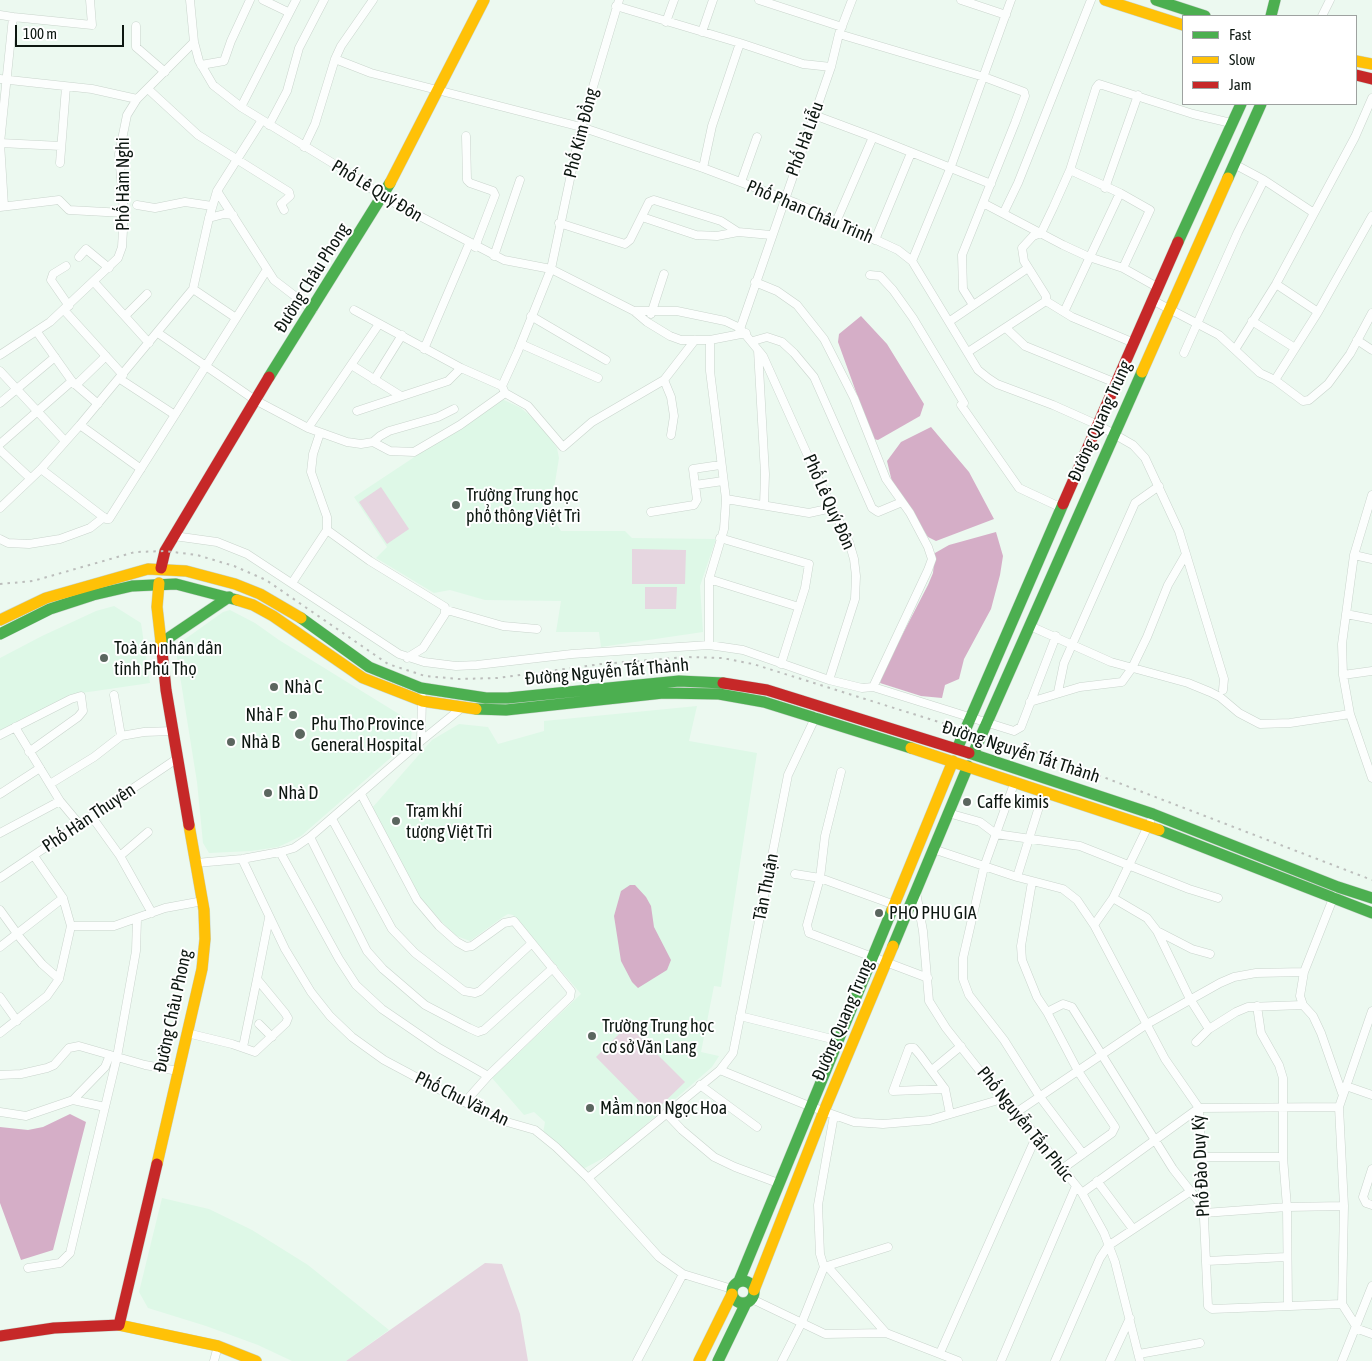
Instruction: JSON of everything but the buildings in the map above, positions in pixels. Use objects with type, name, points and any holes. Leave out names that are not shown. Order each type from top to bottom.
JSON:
[{"type":"main road","name":"Đường Châu Phong","points":[[161,568],[165,551],[255,400],[383,198],[484,0]]},
{"type":"main road","points":[[1105,0],[1182,25]]},
{"type":"main road","points":[[1156,0],[1202,15]]},
{"type":"main road","points":[[1271,15],[1275,0]]},
{"type":"main road","points":[[1357,61],[1372,64]]},
{"type":"main road","points":[[1357,76],[1372,80]]},
{"type":"main road","name":"Đường Quang Trung","points":[[957,749],[1157,287],[1240,105]]},
{"type":"main road","name":"Đường Quang Trung","points":[[973,754],[1113,434],[1261,105]]},
{"type":"main road","name":"Đường Nguyễn Tất Thành","points":[[0,620],[46,598],[90,583],[132,572],[161,568],[186,571],[235,584],[260,594],[302,619],[369,667],[421,688],[471,696],[508,698],[662,682],[698,681],[767,690],[821,705],[1153,814],[1338,887],[1372,898]]},
{"type":"main road","name":"Đường Châu Phong","points":[[119,1325],[205,950],[202,901],[160,643],[157,607],[159,583]]},
{"type":"main road","name":"Đường Nguyễn Tất Thành","points":[[0,634],[50,610],[93,596],[132,586],[159,583],[184,585],[229,596],[260,609],[295,630],[346,668],[363,678],[422,701],[463,707],[506,710],[663,693],[699,693],[764,702],[816,716],[1148,826],[1372,913]]},
{"type":"main road","points":[[160,643],[229,596]]},
{"type":"main road","points":[[12,614],[17,625]]},
{"type":"main road","points":[[295,630],[302,619]]},
{"type":"main road","name":"Đường Quang Trung","points":[[699,1361],[734,1288],[925,824],[953,761]]},
{"type":"main road","name":"Đường Quang Trung","points":[[718,1361],[751,1297],[829,1113],[940,829],[968,766]]},
{"type":"main road","points":[[1100,810],[1104,798]]},
{"type":"main road","points":[[925,824],[940,829]]},
{"type":"main road","points":[[748,1282],[751,1297],[738,1302],[734,1288],[748,1282]]},
{"type":"main road","points":[[0,1336],[54,1328],[119,1325],[218,1346],[256,1361]]},
{"type":"street","points":[[0,15],[92,25],[90,0]]},
{"type":"street","name":"Phố Lê Quý Đôn","points":[[190,0],[194,42],[201,65],[213,85],[266,123],[352,175],[383,198],[494,256],[504,260],[551,269],[634,311],[647,322],[681,340],[710,340],[741,332]]},
{"type":"street","points":[[201,65],[224,61],[231,40],[250,0]]},
{"type":"street","points":[[263,0],[288,12]]},
{"type":"street","points":[[242,107],[288,12],[296,0]]},
{"type":"street","points":[[0,508],[40,469],[80,425],[122,377],[193,289],[212,206],[218,191],[237,159],[266,123],[287,91],[299,48],[324,0]]},
{"type":"street","points":[[304,147],[315,124],[335,59],[341,46],[373,0]]},
{"type":"street","points":[[666,22],[674,0]]},
{"type":"street","points":[[702,32],[713,0]]},
{"type":"street","points":[[758,0],[840,31],[1023,91],[1025,96],[962,255],[960,264],[963,288],[973,305]]},
{"type":"street","name":"Phố Hà Liễu","points":[[741,332],[755,282],[831,67],[840,31],[852,0]]},
{"type":"street","points":[[961,0],[1006,15]]},
{"type":"street","points":[[912,261],[950,168],[1011,0]]},
{"type":"street","points":[[1004,212],[1018,184],[1091,0]]},
{"type":"street","points":[[1322,15],[1330,0]]},
{"type":"street","points":[[617,3],[666,22],[740,43],[803,64],[831,67]]},
{"type":"street","name":"Phố Kim Đồng","points":[[504,390],[531,316],[551,269],[581,127],[617,3]]},
{"type":"street","points":[[13,17],[4,80],[0,143],[2,207],[60,200],[71,210],[124,213]]},
{"type":"street","points":[[136,26],[136,47],[165,72]]},
{"type":"street","name":"Phố Hàm Nghi","points":[[0,355],[37,332],[67,308],[118,258],[122,247],[124,213],[119,154],[127,115],[137,99],[194,42]]},
{"type":"street","points":[[703,168],[712,126],[740,43]]},
{"type":"street","name":"Phố Phan Châu Trinh","points":[[335,59],[370,73],[581,127],[703,168],[784,199],[898,250],[912,261],[978,370],[997,384],[1053,405],[1098,425],[1133,445],[1145,458],[1179,531],[1224,679],[1222,690]]},
{"type":"street","points":[[4,80],[92,89],[137,99]]},
{"type":"street","points":[[1046,301],[1046,296],[1024,261],[1022,248],[1033,236],[1041,232],[1070,170],[1096,88],[1099,84],[1193,114],[1231,123]]},
{"type":"street","points":[[60,164],[66,87]]},
{"type":"street","points":[[148,89],[183,123],[289,192],[290,196],[281,204],[284,210]]},
{"type":"street","points":[[1105,188],[1138,95]]},
{"type":"street","points":[[1236,348],[1276,284],[1355,137],[1372,98]]},
{"type":"street","points":[[814,115],[991,184]]},
{"type":"street","points":[[424,348],[495,195],[492,191],[470,183],[467,180],[466,136]]},
{"type":"street","points":[[741,182],[757,137]]},
{"type":"street","points":[[836,222],[873,137]]},
{"type":"street","points":[[0,143],[61,146]]},
{"type":"street","points":[[875,240],[911,153]]},
{"type":"street","points":[[1234,164],[1264,180],[1314,213]]},
{"type":"street","points":[[1070,170],[1105,188],[1120,193],[1150,210],[1123,268]]},
{"type":"street","points":[[494,256],[520,180]]},
{"type":"street","points":[[1184,353],[1238,232],[1264,180]]},
{"type":"street","points":[[218,191],[266,271],[279,285],[313,310]]},
{"type":"street","points":[[1064,312],[1120,193]]},
{"type":"street","points":[[559,224],[625,244],[630,240],[649,202],[654,200],[721,221],[738,232]]},
{"type":"street","points":[[137,205],[155,208],[185,202],[212,206]]},
{"type":"street","points":[[984,203],[1089,257],[1123,268],[1157,287]]},
{"type":"street","points":[[209,218],[224,214],[232,215]]},
{"type":"street","points":[[1275,380],[1318,312],[1372,216]]},
{"type":"street","points":[[642,217],[696,235],[717,236],[738,232],[771,235]]},
{"type":"street","points":[[79,257],[86,249],[109,268]]},
{"type":"street","points":[[66,266],[53,274],[51,280],[67,308],[122,377],[175,415]]},
{"type":"street","points":[[950,321],[1028,268]]},
{"type":"street","points":[[40,469],[108,520],[266,271]]},
{"type":"street","points":[[647,322],[664,274]]},
{"type":"street","points":[[870,275],[880,276],[893,290],[913,318],[963,404],[1018,488],[1062,508]]},
{"type":"street","points":[[94,282],[149,343]]},
{"type":"street","points":[[755,282],[778,291],[797,305],[824,339],[854,398],[886,479],[919,528],[932,559],[873,687]]},
{"type":"street","points":[[1276,284],[1318,312]]},
{"type":"street","points":[[193,289],[236,318]]},
{"type":"street","points":[[125,316],[147,294]]},
{"type":"street","points":[[1152,300],[1219,335],[1236,348],[1260,374],[1275,380],[1303,401],[1309,400],[1328,384],[1350,354],[1372,313]]},
{"type":"street","points":[[1046,301],[1064,312],[1134,343]]},
{"type":"street","points":[[968,352],[1046,301]]},
{"type":"street","points":[[354,310],[504,390],[528,406],[564,447],[592,422],[664,380],[695,340]]},
{"type":"street","name":"Phố Lê Quý Đôn","points":[[634,311],[677,311],[703,316],[741,332],[755,345],[849,542],[856,576],[855,599],[828,680]]},
{"type":"street","points":[[531,316],[606,360]]},
{"type":"street","points":[[1252,321],[1295,348]]},
{"type":"street","points":[[308,428],[379,324]]},
{"type":"street","points":[[1006,328],[1025,346],[1116,383]]},
{"type":"street","points":[[37,332],[74,383],[98,404]]},
{"type":"street","points":[[158,333],[255,400],[308,428],[354,444],[373,442],[390,451],[414,452],[460,426],[504,390]]},
{"type":"street","points":[[374,380],[402,336]]},
{"type":"street","points":[[764,505],[765,474],[755,345],[767,337],[782,342],[814,377],[872,508],[878,512],[902,502]]},
{"type":"street","points":[[709,645],[709,579],[724,529],[726,499],[720,465],[710,370],[710,340]]},
{"type":"street","points":[[1357,340],[1372,350]]},
{"type":"street","points":[[521,344],[598,378]]},
{"type":"street","points":[[0,444],[106,356]]},
{"type":"street","points":[[0,402],[55,357]]},
{"type":"street","points":[[352,366],[401,396]]},
{"type":"street","points":[[357,411],[378,406],[401,396],[448,381],[461,368]]},
{"type":"street","points":[[0,371],[65,441]]},
{"type":"street","points":[[664,380],[671,397],[674,416],[671,435]]},
{"type":"street","points":[[373,442],[389,431],[438,416],[454,409]]},
{"type":"street","points":[[80,425],[141,469]]},
{"type":"street","points":[[292,582],[327,530],[328,517],[311,472],[312,454],[320,433]]},
{"type":"street","points":[[0,450],[30,478]]},
{"type":"street","points":[[651,512],[694,506],[697,500],[693,473],[695,467],[720,465]]},
{"type":"street","points":[[695,484],[723,481]]},
{"type":"street","points":[[1058,692],[1064,663],[1135,503],[1159,486]]},
{"type":"street","points":[[1372,495],[1354,555],[1342,644],[1343,675],[1350,714],[1372,778]]},
{"type":"street","points":[[726,499],[809,513],[832,508]]},
{"type":"street","points":[[0,540],[29,544],[60,539],[90,528],[104,518]]},
{"type":"street","points":[[327,530],[370,561],[440,602],[447,610],[503,626],[537,629]]},
{"type":"street","points":[[174,536],[207,540],[232,547],[292,582],[408,658],[439,664],[477,665],[572,654],[709,645],[744,650],[828,680],[862,688],[873,687],[1014,732],[1021,727],[1056,636]]},
{"type":"street","points":[[720,538],[807,562],[809,566],[781,664]]},
{"type":"street","points":[[1030,702],[1058,692],[1080,687],[1122,682],[1132,668],[1168,585],[1186,554]]},
{"type":"street","points":[[1354,555],[1372,558]]},
{"type":"street","points":[[709,579],[798,607]]},
{"type":"street","points":[[408,658],[423,648],[447,610]]},
{"type":"street","points":[[1346,614],[1372,619]]},
{"type":"street","points":[[1030,626],[1111,662],[1203,689],[1220,697],[1239,713],[1260,724],[1290,723],[1350,714]]},
{"type":"street","points":[[1343,675],[1372,671]]},
{"type":"street","points":[[420,741],[421,688]]},
{"type":"street","points":[[0,736],[71,698],[81,696],[83,711],[78,717],[29,752]]},
{"type":"street","points":[[114,696],[121,736]]},
{"type":"street","points":[[196,863],[242,859],[294,848],[310,838],[420,741],[463,707],[471,696]]},
{"type":"street","name":"Tân Thuận","points":[[588,1178],[720,1070],[733,1053],[788,774],[821,705]]},
{"type":"street","points":[[15,727],[60,800],[80,825]]},
{"type":"street","points":[[50,784],[94,757],[121,736],[144,732],[174,731]]},
{"type":"street","name":"Phố Hàn Thuyên","points":[[0,878],[178,758]]},
{"type":"street","points":[[0,794],[40,768]]},
{"type":"street","points":[[842,772],[825,836],[820,878],[807,925],[808,933],[886,964],[928,978]]},
{"type":"street","points":[[1015,781],[984,867],[963,958],[963,979],[968,995],[1004,1040],[1040,1097],[1083,1154]]},
{"type":"street","points":[[1017,877],[1027,840],[1044,791]]},
{"type":"street","points":[[361,794],[417,900],[457,942],[466,947],[472,946],[509,920],[514,921],[571,991],[570,997],[488,1076],[465,1102]]},
{"type":"street","points":[[0,833],[60,800]]},
{"type":"street","points":[[948,813],[980,822],[996,834],[1027,840],[1080,846],[1130,864],[1189,889],[1218,898]]},
{"type":"street","points":[[1094,925],[1113,898],[1153,814]]},
{"type":"street","points":[[92,817],[120,856],[152,913]]},
{"type":"street","points":[[332,819],[392,929],[415,954],[464,991],[474,993],[480,991],[532,943]]},
{"type":"street","points":[[120,856],[148,832]]},
{"type":"street","points":[[310,838],[367,951],[389,974],[425,1005],[478,1032],[484,1030],[553,968]]},
{"type":"street","name":"Phố Đào Duy Kỳ","points":[[933,849],[1032,882],[1063,889],[1077,900],[1094,925],[1165,1059],[1199,1108],[1209,1308],[1342,1304]]},
{"type":"street","points":[[280,852],[339,959],[356,985],[382,1009],[430,1043],[488,1076]]},
{"type":"street","points":[[0,1033],[47,996],[59,979],[71,926],[63,898],[34,856]]},
{"type":"street","name":"Phố Chu Văn An","points":[[242,859],[269,918],[311,992],[330,1016],[352,1037],[384,1060],[500,1120],[535,1130],[588,1178],[659,1257],[683,1274],[734,1288]]},
{"type":"street","points":[[795,874],[820,878],[892,904]]},
{"type":"street","points":[[1032,882],[1024,922],[1022,960],[1037,997],[1078,1071],[1115,1127],[1112,1133],[1062,1169]]},
{"type":"street","points":[[1338,887],[1304,972],[1300,996],[1303,1005],[1313,1016],[1322,1033],[1344,1089]]},
{"type":"street","name":"Phố Nguyễn Tấn Phúc","points":[[916,890],[928,978],[928,1001],[946,1028],[1002,1099],[1017,1112],[1082,1193],[1115,1262],[1140,1358]]},
{"type":"street","points":[[0,946],[63,898]]},
{"type":"street","points":[[1113,898],[1147,918],[1157,931],[1190,999],[1209,1029]]},
{"type":"street","points":[[71,926],[114,926],[152,913],[202,901]]},
{"type":"street","points":[[0,911],[42,964],[59,979]]},
{"type":"street","points":[[243,1047],[269,918]]},
{"type":"street","points":[[28,1268],[60,1262],[70,1253],[105,1107],[113,1056],[136,951],[137,919]]},
{"type":"street","points":[[1157,931],[1192,949],[1210,954]]},
{"type":"street","points":[[1017,1112],[1148,1024],[1190,999],[1234,977],[1256,973],[1304,972]]},
{"type":"street","points":[[187,1034],[243,1047],[255,1052],[286,1023],[288,1018],[257,979]]},
{"type":"street","points":[[0,997],[17,1021]]},
{"type":"street","points":[[1047,1012],[1063,1004],[1072,1007],[1101,1056],[1174,1169],[1204,1210],[1344,1206]]},
{"type":"street","points":[[1196,1042],[1209,1029],[1236,1012],[1257,1006],[1303,1005]]},
{"type":"street","points":[[1257,1006],[1261,1033],[1279,1065],[1283,1078],[1283,1157],[1287,1207],[1286,1257],[1288,1306]]},
{"type":"street","points":[[1372,1011],[1338,1106],[1344,1206],[1342,1304],[1356,1326],[1361,1331],[1372,1334]]},
{"type":"street","points":[[740,1016],[836,1040]]},
{"type":"street","points":[[260,1024],[272,1037]]},
{"type":"street","points":[[0,1075],[21,1074],[47,1068],[54,1065],[69,1048],[79,1046],[178,1071]]},
{"type":"street","points":[[932,1070],[961,1046]]},
{"type":"street","points":[[945,1089],[893,1091],[909,1048],[914,1048],[945,1089],[950,1114]]},
{"type":"street","points":[[0,1112],[26,1116],[73,1100],[113,1056]]},
{"type":"street","points":[[720,1070],[854,1122],[883,1124],[930,1120],[1002,1099]]},
{"type":"street","points":[[700,1085],[757,1128]]},
{"type":"street","points":[[1344,1089],[1372,1095]]},
{"type":"street","points":[[73,1100],[105,1107]]},
{"type":"street","points":[[1082,1193],[1199,1108],[1338,1106]]},
{"type":"street","points":[[666,1113],[682,1130],[714,1157],[778,1183]]},
{"type":"street","points":[[829,1113],[818,1205],[820,1254],[826,1267],[886,1333]]},
{"type":"street","points":[[940,1353],[1036,1137]]},
{"type":"street","points":[[1202,1158],[1283,1157]]},
{"type":"street","points":[[1372,1169],[1363,1197],[1366,1203],[1372,1205]]},
{"type":"street","points":[[1097,1181],[1133,1229]]},
{"type":"street","points":[[1001,1361],[1076,1186]]},
{"type":"street","points":[[1055,1361],[1100,1258],[1108,1246],[1191,1191]]},
{"type":"street","points":[[782,1361],[802,1322],[826,1267],[888,1247]]},
{"type":"street","points":[[1206,1261],[1286,1257]]},
{"type":"street","points":[[637,1361],[683,1274]]},
{"type":"street","points":[[1342,1361],[1372,1286]]},
{"type":"street","points":[[751,1297],[802,1322],[809,1328],[834,1336],[886,1333],[958,1361]]},
{"type":"street","points":[[1110,1361],[1130,1318]]},
{"type":"street","points":[[1140,1358],[1200,1343]]},
{"type":"street","points":[[214,1361],[218,1346]]},
{"type":"shaded area","points":[[861,316],[887,344],[924,404],[920,416],[878,440],[873,439],[838,342],[839,334]]},
{"type":"shaded area","points":[[502,399],[521,408],[541,425],[557,448],[559,458],[550,513],[561,531],[625,531],[632,538],[716,539],[700,586],[703,632],[601,647],[599,632],[556,632],[561,601],[485,600],[450,590],[434,593],[376,558],[387,547],[354,497]]},
{"type":"shaded area","points":[[931,427],[969,472],[994,519],[936,541],[928,537],[893,486],[887,461],[901,442]]},
{"type":"shaded area","points":[[381,487],[409,529],[387,544],[359,502]]},
{"type":"shaded area","points":[[996,532],[1003,556],[1000,575],[991,609],[964,659],[959,679],[945,685],[942,698],[921,696],[880,683],[883,672],[928,585],[933,573],[935,553],[949,545]]},
{"type":"shaded area","points":[[632,549],[686,550],[685,584],[632,584]]},
{"type":"shaded area","points":[[645,587],[677,587],[676,609],[645,609]]},
{"type":"shaded area","points":[[114,606],[141,623],[150,683],[75,694],[0,732],[0,658],[96,611]]},
{"type":"shaded area","name":"Phu Tho Province General Hospital","points":[[230,610],[255,623],[279,640],[407,719],[412,728],[411,740],[301,836],[278,847],[251,851],[209,853],[203,843],[197,782],[176,651],[181,642],[223,612]]},
{"type":"shaded area","points":[[697,706],[689,741],[757,753],[721,987],[714,986],[701,1052],[719,1056],[712,1067],[613,1153],[583,1169],[543,1133],[545,1122],[534,1112],[524,1115],[492,1078],[581,994],[513,915],[508,914],[503,917],[470,941],[454,935],[420,898],[372,808],[432,740],[459,724],[488,727],[498,744],[544,731],[544,721]]},
{"type":"shaded area","points":[[630,885],[635,885],[651,906],[654,927],[671,960],[667,970],[638,988],[632,982],[621,961],[614,916],[621,891]]},
{"type":"shaded area","points":[[628,1025],[685,1082],[652,1114],[596,1057]]},
{"type":"shaded area","points":[[70,1114],[86,1122],[53,1250],[21,1260],[0,1203],[0,1127],[28,1130],[43,1127]]},
{"type":"shaded area","points":[[162,1198],[209,1209],[252,1230],[308,1265],[389,1330],[346,1361],[292,1361],[258,1345],[148,1308],[139,1292]]},
{"type":"shaded area","points":[[485,1263],[502,1264],[520,1314],[528,1361],[346,1361]]},
{"type":"railway","points":[[0,584],[33,581],[135,552],[165,551],[197,555],[234,566],[266,580],[388,664],[425,676],[459,679],[497,678],[602,664],[687,657],[722,658],[753,664],[1051,757],[1372,880]]},
{"type":"traffic: fast","points":[[1156,0],[1202,15]]},
{"type":"traffic: fast","points":[[1271,15],[1275,0]]},
{"type":"traffic: fast","points":[[1178,242],[1241,105]]},
{"type":"traffic: fast","points":[[1228,178],[1261,105]]},
{"type":"traffic: fast","points":[[269,377],[390,183]]},
{"type":"traffic: fast","points":[[973,754],[1142,372]]},
{"type":"traffic: fast","points":[[957,749],[1063,504]]},
{"type":"traffic: fast","points":[[0,634],[50,609],[93,595],[132,586],[176,584],[237,600]]},
{"type":"traffic: fast","points":[[161,643],[229,597]]},
{"type":"traffic: fast","points":[[301,618],[369,667],[421,688],[486,698],[508,698],[679,681],[723,683]]},
{"type":"traffic: fast","points":[[476,709],[506,710],[663,693],[719,694],[764,702],[911,748]]},
{"type":"traffic: fast","points":[[969,753],[1153,814],[1338,887],[1372,898]]},
{"type":"traffic: fast","points":[[893,946],[968,766]]},
{"type":"traffic: fast","points":[[1159,830],[1372,913]]},
{"type":"traffic: fast","points":[[739,1281],[892,910]]},
{"type":"traffic: fast","points":[[739,1281],[747,1281],[754,1288],[754,1292],[754,1296],[747,1303],[739,1303],[732,1296],[732,1288],[739,1281]]},
{"type":"traffic: fast","points":[[718,1361],[746,1303]]},
{"type":"traffic: slow","points":[[390,183],[484,0]]},
{"type":"traffic: slow","points":[[1105,0],[1182,25]]},
{"type":"traffic: slow","points":[[1357,61],[1372,64]]},
{"type":"traffic: slow","points":[[1142,372],[1228,178]]},
{"type":"traffic: slow","points":[[0,620],[46,598],[148,569],[186,571],[235,584],[260,594],[301,618]]},
{"type":"traffic: slow","points":[[159,583],[157,607],[162,651]]},
{"type":"traffic: slow","points":[[237,600],[253,605],[273,616],[363,678],[422,701],[476,709]]},
{"type":"traffic: slow","points":[[911,748],[1159,830]]},
{"type":"traffic: slow","points":[[892,910],[953,761]]},
{"type":"traffic: slow","points":[[157,1164],[202,969],[205,939],[204,910],[189,825]]},
{"type":"traffic: slow","points":[[754,1290],[824,1111],[893,946]]},
{"type":"traffic: slow","points":[[699,1361],[732,1294]]},
{"type":"traffic: slow","points":[[119,1325],[218,1346],[256,1361]]},
{"type":"traffic: jam","points":[[1357,75],[1372,79]]},
{"type":"traffic: jam","points":[[1063,504],[1178,242]]},
{"type":"traffic: jam","points":[[161,568],[165,551],[269,377]]},
{"type":"traffic: jam","points":[[162,651],[166,690],[189,825]]},
{"type":"traffic: jam","points":[[723,683],[767,690],[969,753]]},
{"type":"traffic: jam","points":[[0,1336],[54,1328],[119,1325],[157,1164]]},
{"type":"place","name":"Trường Trung học phổ thông Việt Trì","points":[[456,505]]},
{"type":"place","name":"Toà án nhân dân tỉnh Phú Thọ","points":[[104,658]]},
{"type":"place","name":"Nhà C","points":[[274,687]]},
{"type":"place","name":"Nhà F","points":[[293,715]]},
{"type":"place","name":"Phu Tho Province General Hospital","points":[[300,734]]},
{"type":"place","name":"Nhà B","points":[[231,742]]},
{"type":"place","name":"Nhà D","points":[[268,793]]},
{"type":"place","name":"Caffe kimis","points":[[967,802]]},
{"type":"place","name":"Trạm khí tượng Việt Trì","points":[[396,821]]},
{"type":"place","name":"PHO PHU GIA","points":[[879,913]]},
{"type":"place","name":"Trường Trung học cơ sở Văn Lang","points":[[592,1036]]},
{"type":"place","name":"Mầm non Ngọc Hoa","points":[[590,1108]]}]
